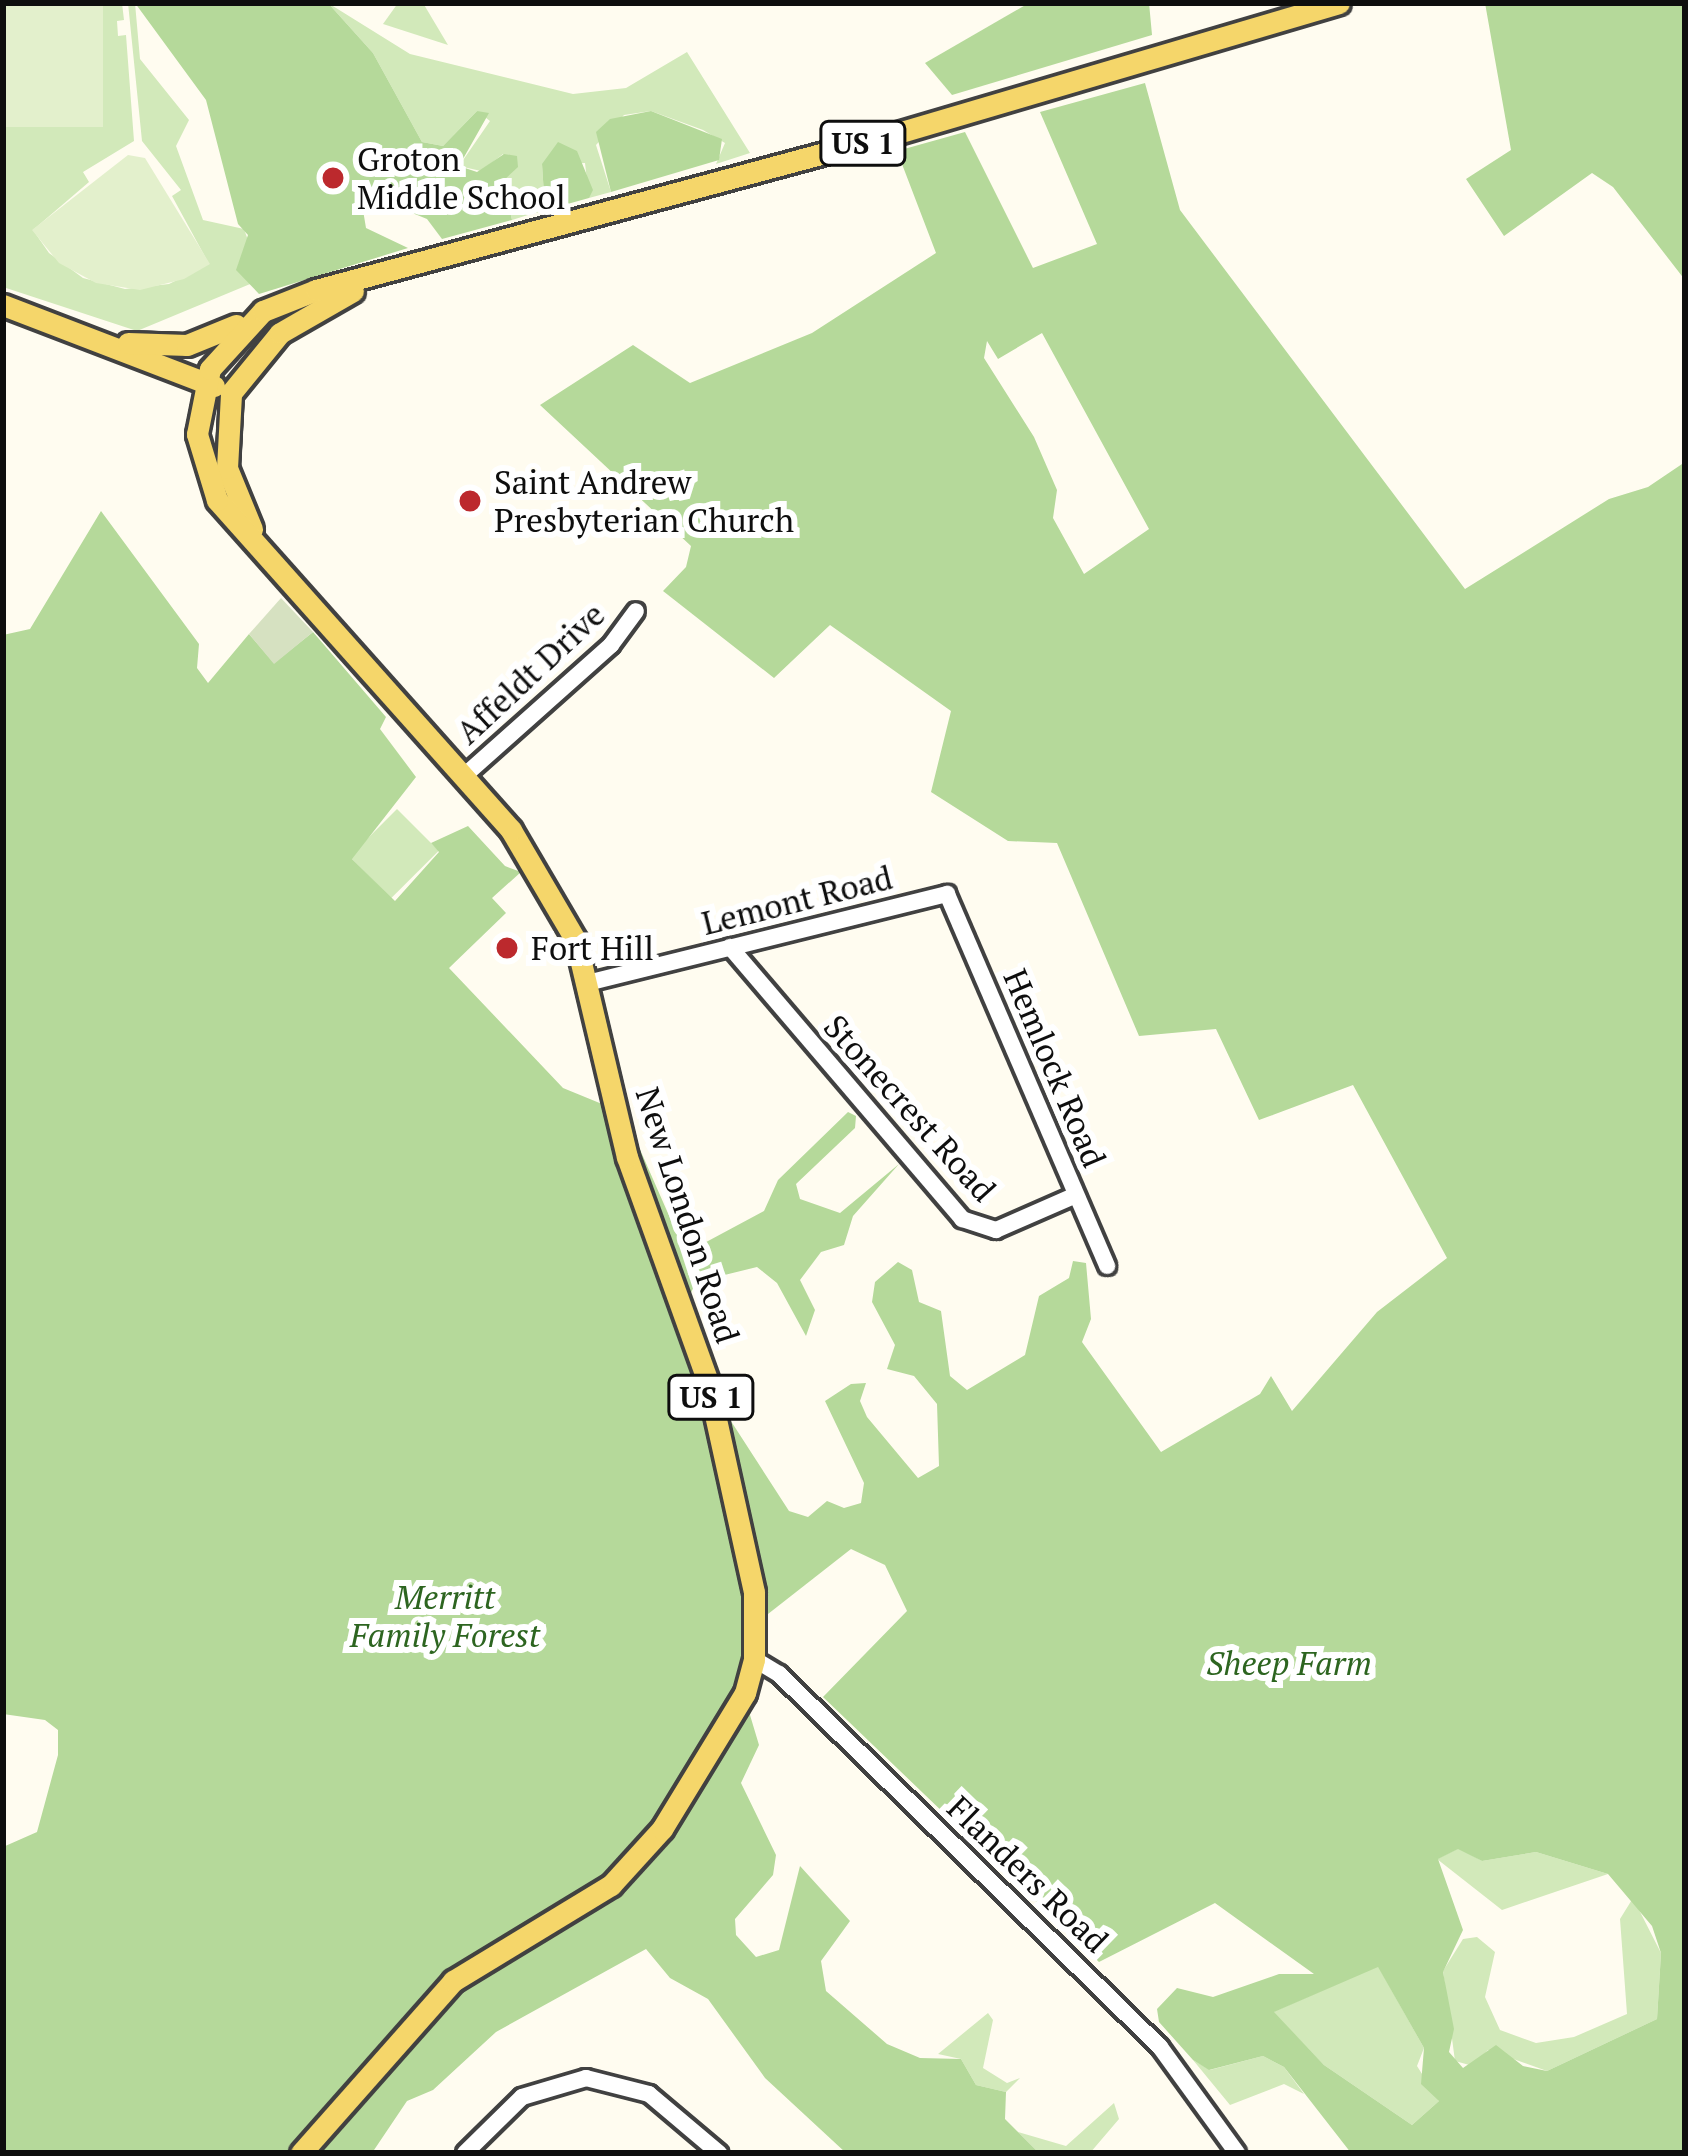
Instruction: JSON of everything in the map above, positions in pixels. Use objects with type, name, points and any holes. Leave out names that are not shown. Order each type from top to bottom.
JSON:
[{"type":"main road","name":"US 1","points":[[282,570],[221,506],[205,477],[196,424],[204,382],[227,344],[263,311],[1339,3]]},
{"type":"main road","name":"US 1","points":[[282,570],[231,486],[224,443],[231,393],[289,326],[386,276]]},
{"type":"main road","points":[[3,305],[231,393]]},
{"type":"main road","points":[[56,326],[176,346],[263,311]]},
{"type":"main road","name":"New London Road","points":[[282,570],[533,859],[591,982],[627,1157],[688,1320],[724,1446],[749,1555],[754,1659],[728,1730],[639,1857],[583,1905],[453,1981],[302,2153]]},
{"type":"street","name":"Affeldt Drive","points":[[464,776],[611,645],[636,611]]},
{"type":"street","name":"Lemont Road","points":[[591,982],[947,894]]},
{"type":"street","name":"Hemlock Road","points":[[947,894],[1107,1266]]},
{"type":"street","name":"Stonecrest Road","points":[[730,946],[962,1219],[996,1230],[1076,1195]]},
{"type":"street","name":"Flanders Road","points":[[754,1659],[779,1674],[1160,2047],[1237,2153]]},
{"type":"street","points":[[465,2153],[522,2097],[586,2078],[650,2094],[719,2153]]},
{"type":"green space","points":[[3,3],[122,3],[124,20],[117,21],[118,36],[126,35],[134,141],[83,172],[89,182],[33,230],[49,253],[83,278],[125,289],[169,284],[209,264],[172,196],[181,190],[142,141],[128,3],[135,3],[140,59],[189,120],[176,146],[203,220],[244,229],[249,243],[238,265],[255,282],[137,331],[3,287]]},
{"type":"green space","points":[[5,3],[103,3],[103,127],[5,127]]},
{"type":"green space","points":[[135,3],[328,3],[373,53],[422,142],[443,146],[477,111],[489,113],[459,166],[477,172],[504,154],[517,156],[518,167],[503,181],[512,220],[442,239],[427,219],[373,197],[363,210],[366,228],[408,248],[259,294],[236,270],[248,235],[238,224],[206,100]]},
{"type":"green space","points":[[328,3],[410,54],[573,94],[626,88],[687,52],[750,153],[716,164],[725,143],[703,130],[651,111],[624,115],[596,145],[611,192],[589,198],[585,163],[542,164],[544,195],[528,215],[512,220],[503,181],[512,169],[503,154],[481,171],[459,166],[490,121],[477,111],[443,146],[422,142],[373,53]]},
{"type":"green space","points":[[398,3],[423,3],[448,45],[383,24]]},
{"type":"green space","points":[[1029,3],[1149,3],[1152,35],[952,95],[925,63]]},
{"type":"green space","points":[[1485,3],[1685,3],[1685,280],[1613,187],[1592,173],[1504,236],[1466,179],[1511,150]]},
{"type":"green space","points":[[1145,83],[1180,210],[1465,589],[1609,499],[1648,487],[1685,462],[1685,2153],[1351,2153],[1284,2067],[1263,2056],[1209,2070],[1193,2060],[1159,2022],[1157,2009],[1177,1988],[1213,1997],[1279,1974],[1314,1974],[1215,1903],[1099,1962],[823,1697],[907,1611],[885,1565],[851,1549],[768,1614],[750,1715],[759,1745],[741,1783],[776,1855],[773,1875],[735,1919],[736,1935],[756,1957],[779,1950],[800,1866],[850,1921],[821,1961],[826,1991],[887,2044],[920,2058],[961,2059],[976,2085],[1006,2092],[1005,2119],[1039,2153],[846,2153],[765,2078],[708,1999],[670,1978],[646,1949],[496,2032],[433,2090],[407,2101],[372,2153],[3,2153],[3,1847],[37,1832],[58,1755],[58,1730],[45,1720],[3,1714],[3,635],[30,629],[101,511],[199,644],[197,668],[208,683],[249,634],[274,663],[313,632],[386,717],[380,729],[416,777],[352,859],[395,901],[439,852],[431,843],[468,826],[505,866],[521,872],[492,898],[506,913],[449,968],[563,1088],[624,1113],[681,1243],[695,1248],[764,1211],[778,1180],[848,1112],[856,1116],[855,1128],[796,1184],[800,1199],[840,1213],[899,1164],[853,1216],[844,1245],[821,1252],[800,1280],[815,1310],[806,1336],[777,1283],[757,1267],[696,1282],[689,1297],[727,1415],[789,1511],[808,1517],[827,1501],[844,1508],[861,1503],[864,1483],[825,1401],[851,1384],[866,1383],[860,1401],[867,1417],[918,1478],[939,1466],[937,1404],[914,1376],[887,1369],[895,1345],[872,1302],[875,1282],[898,1262],[912,1270],[919,1302],[941,1311],[950,1376],[967,1390],[1025,1355],[1039,1296],[1069,1278],[1073,1261],[1086,1263],[1091,1319],[1082,1342],[1161,1452],[1260,1394],[1271,1376],[1292,1411],[1377,1312],[1447,1258],[1353,1085],[1259,1120],[1216,1029],[1139,1036],[1057,843],[1008,841],[931,792],[951,711],[830,625],[774,678],[663,591],[686,567],[691,546],[540,405],[633,345],[690,383],[812,333],[936,253],[897,151],[965,132],[1033,268],[1097,244],[1040,112]],"holes":[[[1042,333],[1149,529],[1084,574],[1053,518],[1057,490],[1034,437],[984,358],[987,341],[998,359]],[[1458,1849],[1482,1861],[1536,1852],[1608,1874],[1652,1926],[1661,1953],[1657,2019],[1547,2071],[1523,2066],[1496,2045],[1463,2068],[1449,2052],[1454,2029],[1443,1972],[1463,1930],[1438,1859]],[[1378,1967],[1424,2048],[1421,2084],[1439,2101],[1412,2125],[1324,2065],[1274,2012]]]},
{"type":"green space","points":[[651,111],[722,139],[719,160],[611,192],[596,132],[610,119]]},
{"type":"green space","points":[[558,142],[577,151],[593,190],[589,198],[528,215],[544,195],[542,164]]},
{"type":"green space","points":[[128,155],[145,158],[210,264],[184,279],[140,290],[96,283],[59,263],[32,230]]},
{"type":"green space","points":[[281,598],[313,632],[274,664],[249,634]]},
{"type":"green space","points":[[397,809],[439,851],[391,898],[350,856]]},
{"type":"green space","points":[[1459,1848],[1482,1861],[1536,1852],[1608,1874],[1502,1910],[1437,1859]]},
{"type":"green space","points":[[1633,1898],[1661,1953],[1657,2019],[1547,2071],[1488,2050],[1473,2066],[1455,2061],[1443,1971],[1463,1939],[1477,1937],[1495,1952],[1485,1997],[1500,2030],[1536,2043],[1574,2037],[1627,2014],[1620,1919]]},
{"type":"green space","points":[[1378,1966],[1424,2048],[1417,2066],[1439,2101],[1412,2125],[1324,2065],[1273,2012]]},
{"type":"green space","points":[[988,2013],[993,2020],[983,2068],[1007,2083],[1020,2078],[1006,2092],[976,2085],[961,2059],[938,2054]]},
{"type":"green space","points":[[1263,2056],[1284,2067],[1304,2094],[1284,2084],[1230,2105],[1193,2060],[1210,2070]]},
{"type":"green space","points":[[1114,2103],[1119,2119],[1090,2153],[1039,2153],[1018,2132],[1066,2146]]},
{"type":"place","name":"Groton Middle School","points":[[333,178]]},
{"type":"place","name":"Saint Andrew Presbyterian Church","points":[[470,501]]},
{"type":"place","name":"Fort Hill","points":[[507,948]]},
{"type":"park label","name":"Merritt Family Forest","points":[[445,1616]]},
{"type":"park label","name":"Sheep Farm","points":[[1289,1663]]}]
